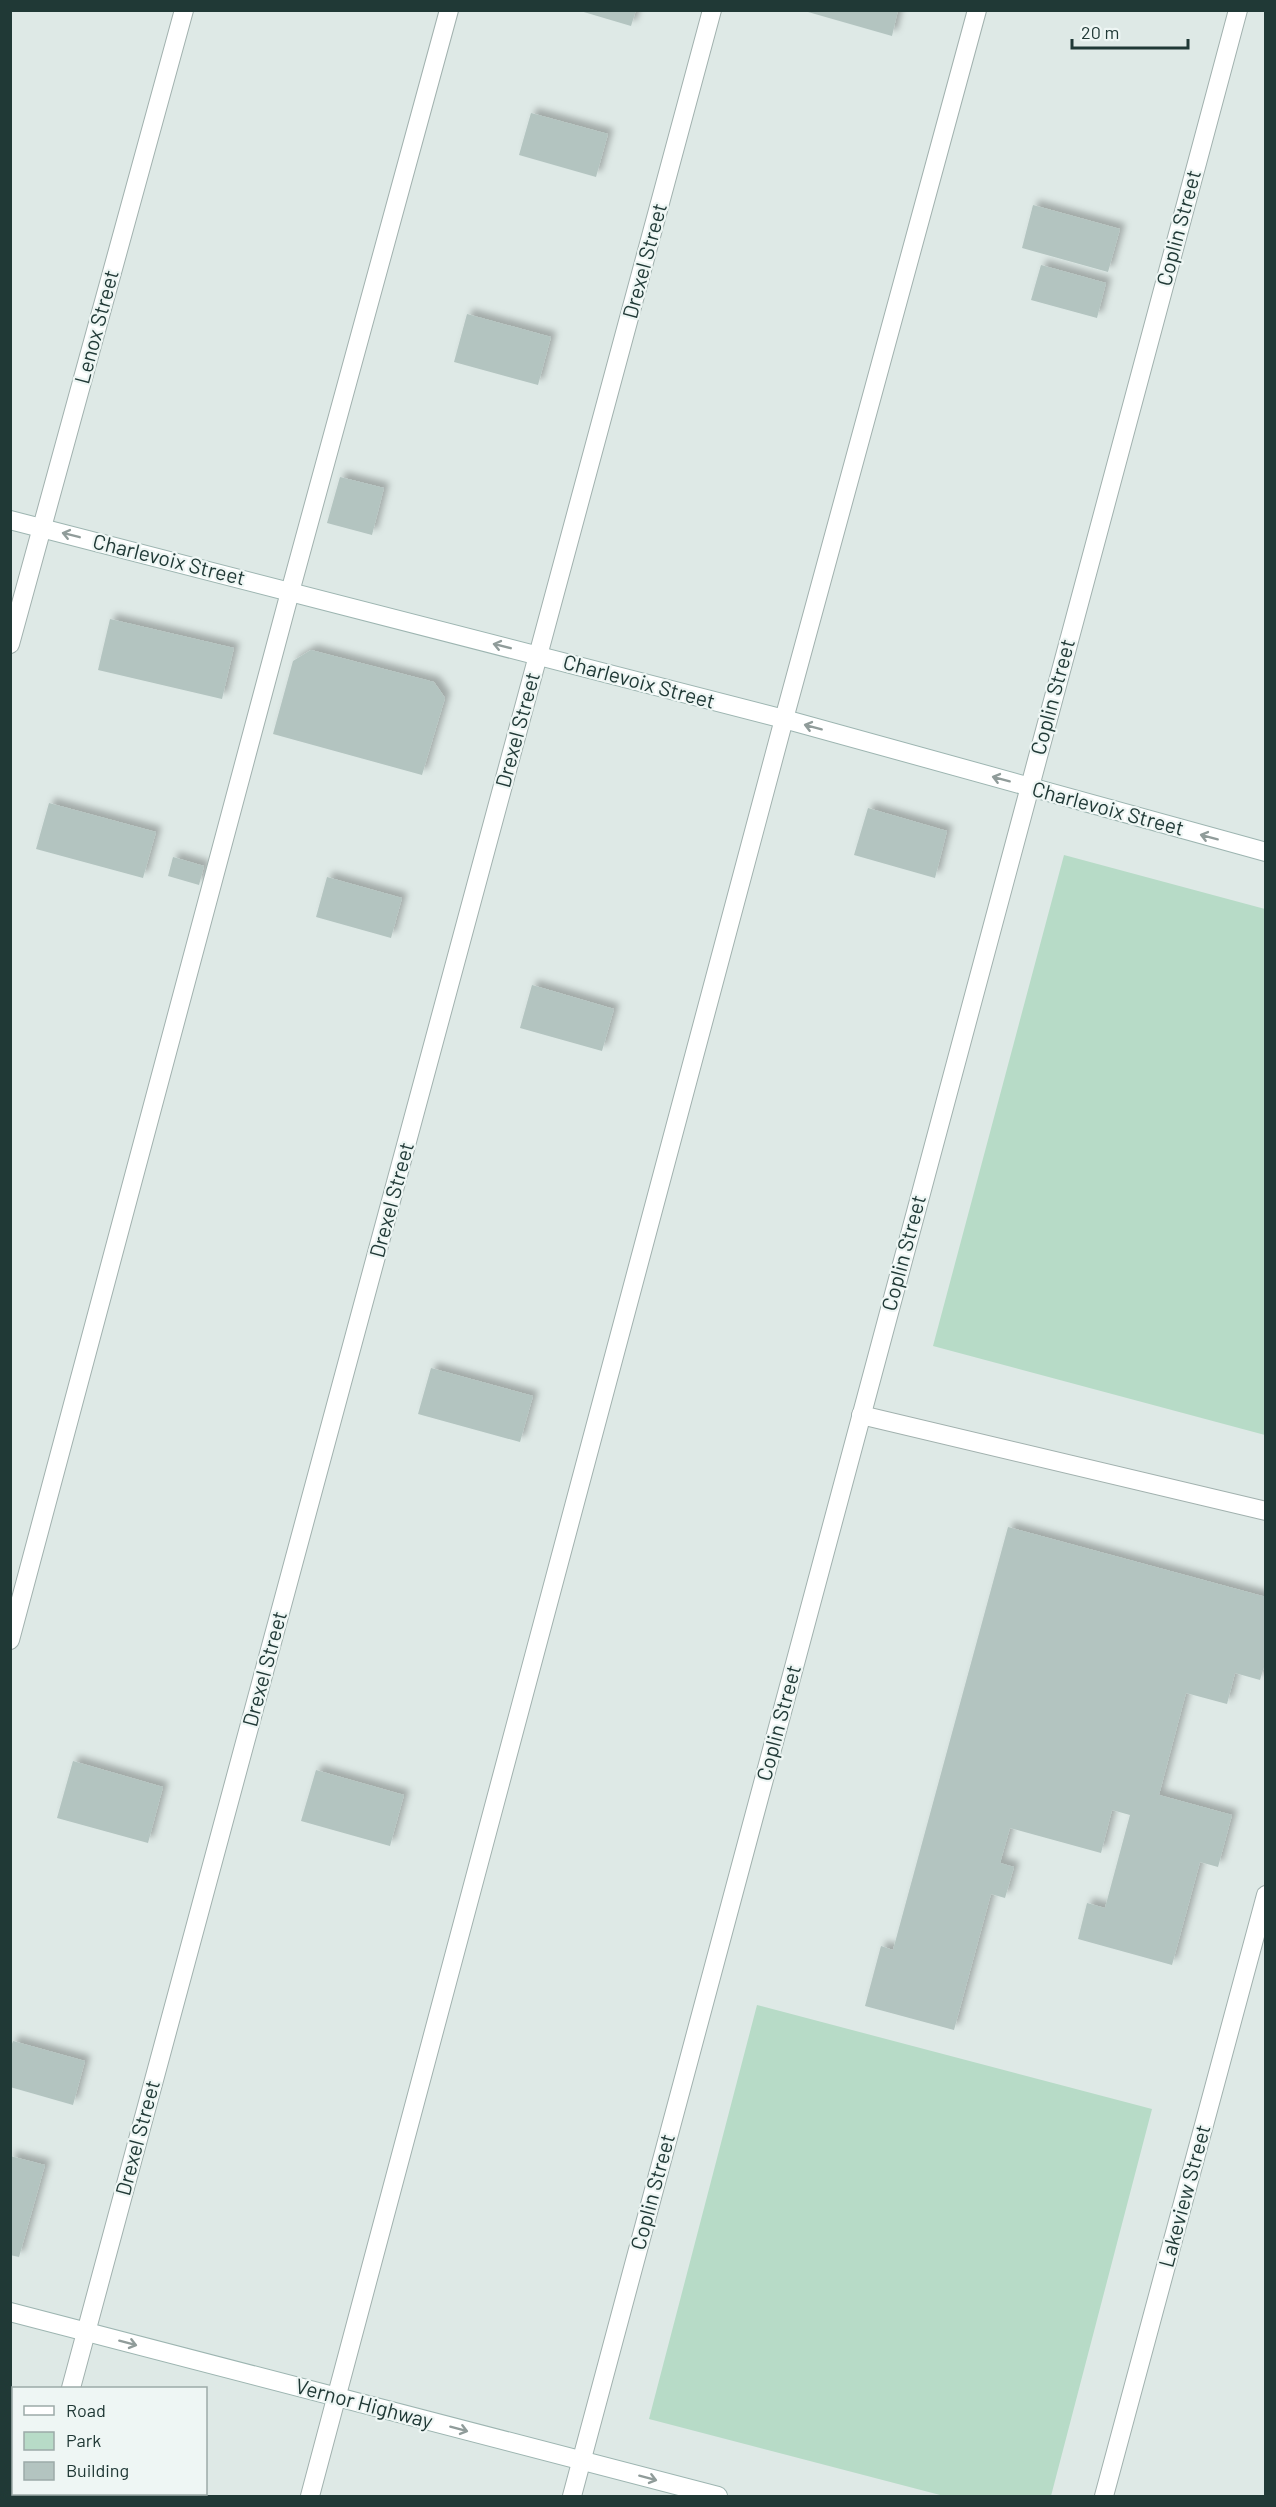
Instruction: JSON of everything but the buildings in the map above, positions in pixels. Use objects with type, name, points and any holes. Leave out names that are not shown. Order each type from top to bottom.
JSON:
[{"type":"street","name":"Lenox Street","points":[[10,644],[184,10]]},
{"type":"street","points":[[10,1640],[290,592],[449,10]]},
{"type":"street","name":"Drexel Street","points":[[71,2387],[712,10]]},
{"type":"street","points":[[310,2496],[784,719],[977,10]]},
{"type":"street","name":"Coplin Street","points":[[572,2496],[1238,10]]},
{"type":"street","name":"Charlevoix Street","points":[[10,520],[784,719],[1266,852]]},
{"type":"street","points":[[861,1415],[1266,1511]]},
{"type":"street","name":"Lakeview Street","points":[[1104,2496],[1266,1895]]},
{"type":"street","name":"Vernor Highway","points":[[10,2312],[718,2496]]},
{"type":"green space","points":[[1064,855],[1265,909],[1265,1435],[933,1346]]},
{"type":"green space","points":[[757,2005],[1152,2109],[1051,2496],[944,2496],[649,2419]]}]
